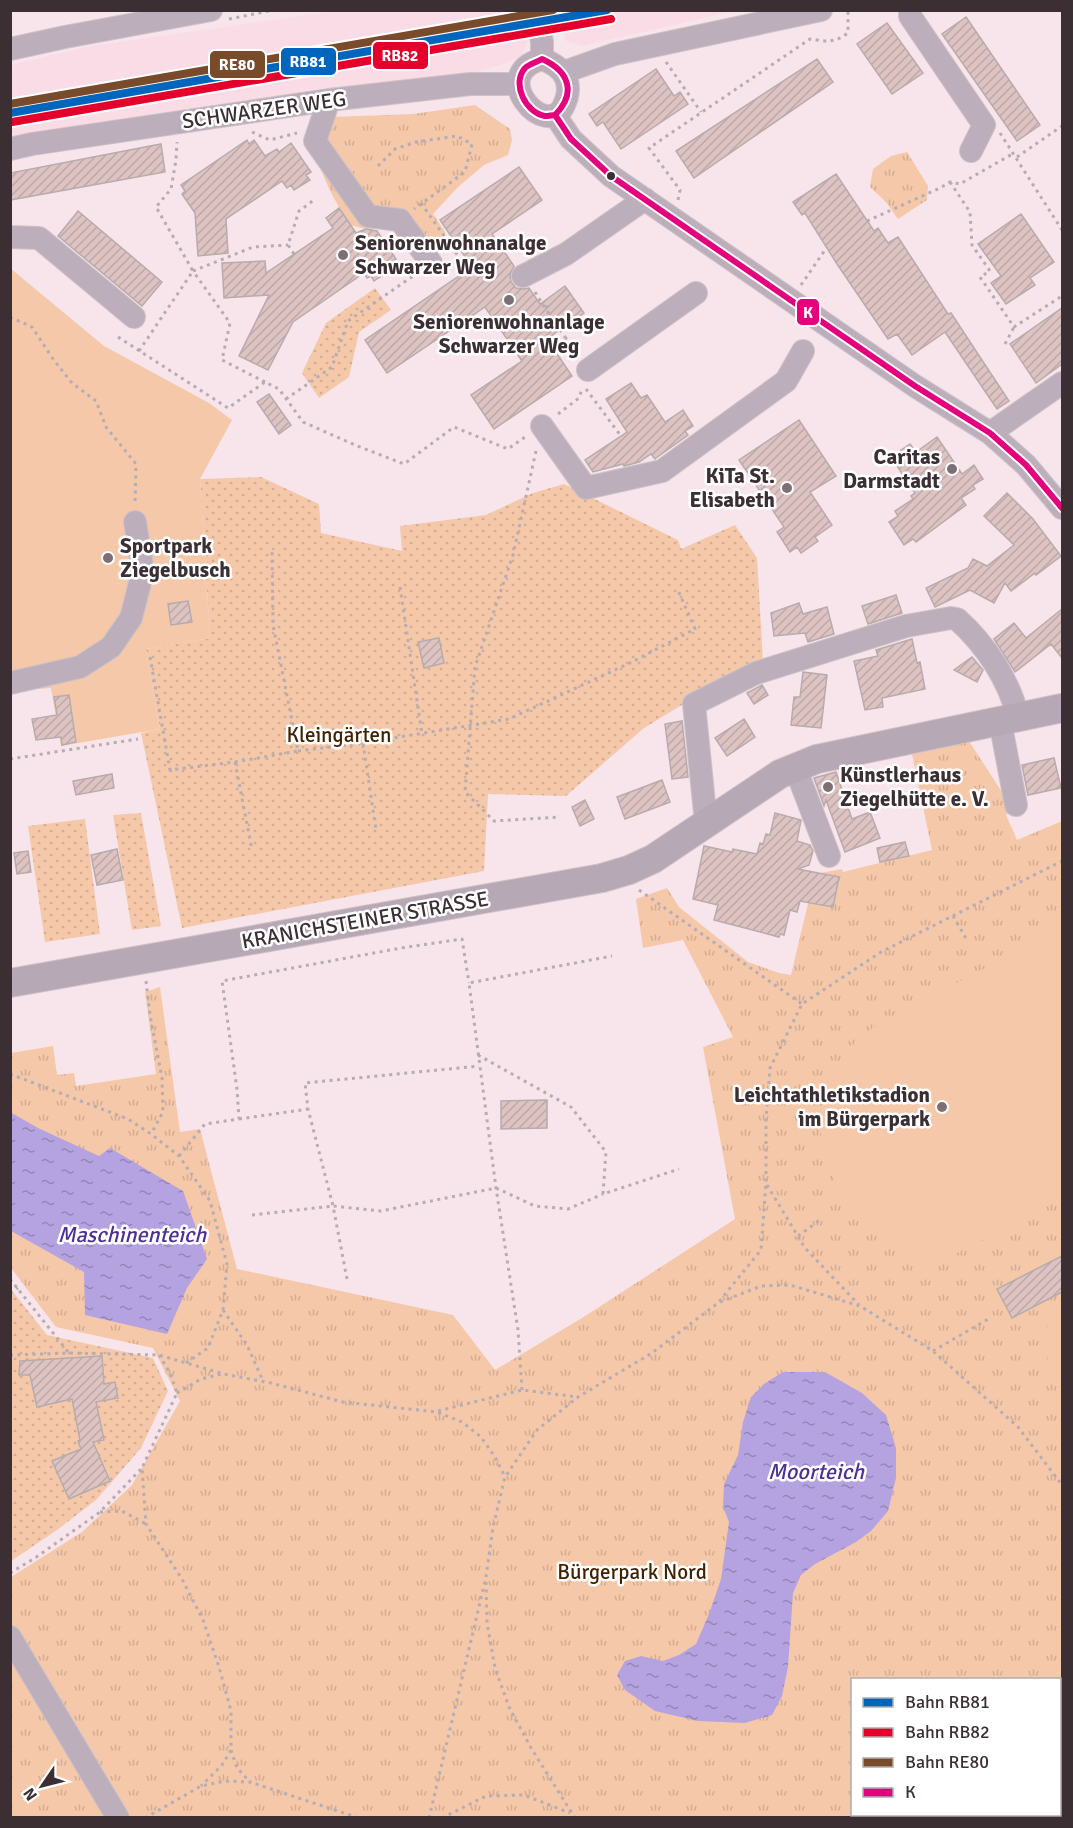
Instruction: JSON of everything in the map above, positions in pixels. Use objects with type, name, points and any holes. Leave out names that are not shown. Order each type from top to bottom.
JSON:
[{"type":"main road","name":"KRANICHSTEINER STRASSE","points":[[10,983],[603,878],[653,859],[780,774],[795,767],[817,759],[1062,708]]},
{"type":"street","points":[[10,49],[65,36],[211,10]]},
{"type":"street","points":[[536,10],[542,51],[564,72],[567,81],[566,99],[563,107],[555,115],[542,116],[536,113],[522,95],[518,84],[519,76],[524,68],[542,51]]},
{"type":"street","points":[[564,72],[615,54],[821,10]]},
{"type":"street","points":[[910,10],[910,16],[984,125],[971,151]]},
{"type":"street","name":"SCHWARZER WEG","points":[[10,149],[329,100],[471,84],[518,84]]},
{"type":"street","points":[[329,100],[315,141],[368,216],[400,220],[431,263]]},
{"type":"street","points":[[555,115],[572,139],[611,176],[915,386],[990,433],[1026,465],[1062,508]]},
{"type":"street","points":[[524,276],[566,254],[645,199]]},
{"type":"street","points":[[10,237],[39,238],[134,317]]},
{"type":"street","points":[[588,370],[696,293]]},
{"type":"street","points":[[542,426],[586,489],[662,471],[786,381],[796,347],[822,322]]},
{"type":"street","points":[[990,433],[1062,383]]},
{"type":"street","points":[[10,683],[80,667],[111,647],[131,618],[143,571],[135,522]]},
{"type":"street","points":[[706,823],[694,704],[756,673],[906,626],[951,618],[957,619],[993,660],[1014,703],[1009,719],[1016,805]]},
{"type":"street","points":[[795,767],[829,856]]},
{"type":"street","points":[[10,1637],[118,1818]]},
{"type":"path","points":[[677,203],[680,190],[649,148],[810,39],[833,42],[842,38],[848,33],[848,10]]},
{"type":"path","points":[[655,45],[701,112]]},
{"type":"path","points":[[238,113],[250,132],[270,140],[295,132],[315,141]]},
{"type":"path","points":[[177,122],[176,160],[171,189],[156,207],[193,271],[230,323],[222,360],[279,389],[303,422],[404,464],[454,427],[508,449],[579,398],[583,385],[621,436]]},
{"type":"path","points":[[867,221],[950,182],[960,184],[1015,155],[1062,126]]},
{"type":"path","points":[[378,166],[395,149],[416,142],[457,136],[472,144],[465,172],[430,197]]},
{"type":"path","points":[[950,182],[970,212],[972,245],[990,271],[980,277],[1014,327]]},
{"type":"path","points":[[288,245],[299,211],[314,200]]},
{"type":"path","points":[[421,203],[463,263]]},
{"type":"path","points":[[139,351],[193,271],[253,247],[288,245]]},
{"type":"path","points":[[288,245],[294,254]]},
{"type":"path","points":[[799,288],[827,247]]},
{"type":"path","points":[[286,399],[332,367],[348,321],[431,263]]},
{"type":"path","points":[[1005,344],[1014,327],[1062,296]]},
{"type":"path","points":[[548,306],[545,308],[588,370]]},
{"type":"path","points":[[10,317],[32,327],[72,383],[96,401],[106,427],[136,464],[135,522]]},
{"type":"path","points":[[118,337],[228,408],[265,382]]},
{"type":"path","points":[[560,358],[565,337]]},
{"type":"path","points":[[542,426],[532,462],[513,555],[475,667],[465,792],[494,821],[560,817]]},
{"type":"path","points":[[272,551],[273,626],[298,751]]},
{"type":"path","points":[[400,587],[422,734]]},
{"type":"path","points":[[150,657],[170,770],[235,762],[508,720],[632,662],[695,628],[677,588]]},
{"type":"path","points":[[10,759],[138,739]]},
{"type":"path","points":[[363,743],[376,830]]},
{"type":"path","points":[[235,762],[252,850]]},
{"type":"path","points":[[429,1818],[486,1577],[493,1527],[505,1477],[537,1430],[578,1397],[652,1353],[718,1303],[761,1250],[770,1068],[802,1004],[881,952],[1062,861]]},
{"type":"path","points":[[636,888],[802,1004]]},
{"type":"path","points":[[953,916],[967,940]]},
{"type":"path","points":[[239,1119],[222,981],[400,948],[462,939],[518,1330],[522,1390]]},
{"type":"path","points":[[469,983],[612,956]]},
{"type":"path","points":[[146,975],[162,1089],[163,1112],[151,1134]]},
{"type":"path","points":[[478,1055],[571,1107],[606,1152],[603,1194]]},
{"type":"path","points":[[347,1280],[333,1206],[308,1109],[305,1083],[479,1066]]},
{"type":"path","points":[[10,1074],[128,1119],[179,1156],[210,1201],[227,1264],[224,1310],[208,1348],[186,1363]]},
{"type":"path","points":[[179,1156],[205,1124],[308,1109]]},
{"type":"path","points":[[252,1215],[333,1206],[381,1211],[496,1188],[535,1206],[568,1209],[603,1194],[679,1168]]},
{"type":"path","points":[[766,1183],[805,1248],[860,1306],[933,1351],[1018,1427],[1062,1485]]},
{"type":"path","points":[[798,1236],[820,1221]]},
{"type":"path","points":[[10,1280],[18,1287],[69,1353]]},
{"type":"path","points":[[718,1303],[761,1286],[790,1285],[860,1306]]},
{"type":"path","points":[[10,1293],[18,1287]]},
{"type":"path","points":[[224,1310],[247,1345],[263,1381]]},
{"type":"path","points":[[933,1351],[990,1318]]},
{"type":"path","points":[[10,1355],[69,1353],[159,1355],[224,1374],[263,1381],[343,1402],[437,1412],[462,1422],[481,1437],[505,1477]]},
{"type":"path","points":[[159,1355],[170,1373],[177,1393]]},
{"type":"path","points":[[10,1573],[100,1512],[142,1468],[177,1393],[201,1379],[224,1374]]},
{"type":"path","points":[[437,1412],[522,1390],[578,1397]]},
{"type":"path","points":[[142,1468],[146,1524]]},
{"type":"path","points":[[100,1512],[122,1511],[146,1524],[182,1579],[203,1620],[219,1667],[231,1711],[231,1750],[237,1768],[250,1782]]},
{"type":"path","points":[[486,1577],[487,1623],[495,1668],[509,1707],[531,1748],[574,1816]]},
{"type":"path","points":[[145,1818],[201,1786],[222,1765],[231,1750]]},
{"type":"path","points":[[201,1786],[225,1781],[250,1782],[359,1818]]},
{"type":"path","points":[[442,1818],[486,1796],[524,1795],[574,1816]]},
{"type":"shaded area","points":[[336,11],[734,11],[582,46],[566,41],[561,26],[531,32],[523,54],[510,62],[447,80],[304,96],[47,130],[11,138],[10,65],[91,46]]},
{"type":"green space","points":[[475,105],[510,129],[512,140],[508,155],[484,165],[458,187],[433,214],[445,232],[445,245],[430,250],[391,228],[366,229],[350,225],[329,189],[314,150],[331,117],[413,114]]},
{"type":"green space","points":[[907,152],[928,186],[927,200],[898,219],[886,202],[870,187],[873,169],[891,156]]},
{"type":"green space","name":"Sportpark Ziegelbusch","points":[[10,268],[104,346],[209,403],[232,420],[200,479],[210,638],[146,649],[160,729],[61,746],[51,688],[11,691]]},
{"type":"green space","points":[[375,288],[391,310],[359,332],[349,377],[319,398],[302,373],[326,323]]},
{"type":"green space","name":"Kleingärten","points":[[261,477],[319,504],[321,533],[402,551],[400,526],[486,515],[533,493],[564,484],[678,540],[681,549],[735,525],[757,558],[763,661],[736,672],[644,728],[566,796],[488,794],[484,871],[182,928],[141,733],[160,729],[146,649],[210,638],[200,479]]},
{"type":"green space","name":"Bürgerpark Nord","points":[[967,738],[1013,809],[1006,815],[1017,840],[1062,821],[1062,1817],[11,1817],[11,1577],[82,1532],[132,1485],[180,1401],[153,1348],[56,1327],[11,1268],[11,1053],[53,1046],[57,1075],[74,1073],[76,1086],[156,1074],[145,992],[160,987],[180,1132],[200,1129],[237,1269],[453,1315],[495,1370],[582,1318],[735,1219],[703,1047],[733,1037],[683,940],[643,948],[636,899],[667,888],[679,907],[748,962],[791,975],[815,874],[842,869],[843,872],[932,850],[911,749]]},
{"type":"green space","points":[[141,813],[161,926],[132,930],[113,815]]},
{"type":"green space","points":[[85,819],[100,934],[45,942],[28,826]]},
{"type":"green space","name":"Leichtathletikstadion im Bürgerpark","points":[[1062,928],[1062,1199],[928,1268],[914,1244],[893,1237],[869,1223],[839,1191],[824,1156],[819,1121],[825,1094],[839,1063],[860,1036],[891,1017]]},
{"type":"green space","points":[[10,1288],[47,1335],[153,1358],[168,1391],[141,1448],[96,1500],[11,1561]]},
{"type":"green space","points":[[1062,1319],[1062,1388],[1035,1333]]},
{"type":"water","name":"Maschinenteich","points":[[10,1112],[38,1128],[99,1156],[110,1148],[183,1191],[207,1259],[187,1288],[167,1334],[85,1315],[84,1272],[11,1231]]},
{"type":"water","name":"Moorteich","points":[[783,1372],[825,1372],[862,1393],[886,1415],[896,1448],[896,1478],[888,1511],[871,1531],[856,1542],[815,1564],[801,1575],[793,1593],[788,1667],[782,1696],[772,1715],[745,1723],[698,1721],[655,1711],[625,1690],[617,1675],[625,1661],[641,1656],[663,1661],[679,1655],[696,1644],[721,1579],[729,1522],[723,1507],[724,1484],[738,1455],[743,1422],[751,1397],[764,1384]]},
{"type":"building","points":[[966,17],[1040,125],[1017,141],[942,34]]},
{"type":"building","points":[[887,23],[923,73],[892,94],[857,44]]},
{"type":"building","points":[[817,59],[833,82],[694,178],[676,151]]},
{"type":"building","points":[[656,69],[674,96],[680,92],[688,104],[621,149],[603,122],[597,126],[589,114]]},
{"type":"building","points":[[247,140],[249,144],[254,140],[265,156],[277,149],[279,152],[291,143],[311,172],[306,175],[310,180],[294,190],[291,185],[287,188],[282,181],[226,219],[228,253],[198,256],[195,213],[182,194],[185,191],[181,185]]},
{"type":"building","points":[[161,144],[165,172],[10,200],[10,173]]},
{"type":"building","points":[[519,167],[542,200],[492,234],[514,266],[510,275],[511,282],[516,288],[529,288],[540,304],[565,286],[584,313],[547,339],[572,376],[494,429],[471,395],[522,361],[485,307],[387,373],[365,340],[472,267],[440,220]]},
{"type":"building","points":[[836,174],[874,231],[878,228],[888,243],[898,237],[1009,401],[997,409],[945,332],[912,355],[897,334],[888,339],[805,213],[802,215],[793,202]]},
{"type":"building","points":[[339,208],[356,233],[366,229],[377,231],[396,259],[392,262],[395,267],[374,281],[371,276],[367,278],[364,273],[293,322],[268,370],[239,356],[269,295],[224,298],[222,263],[265,261],[266,273],[333,228],[326,218]]},
{"type":"building","points":[[78,211],[162,282],[142,306],[58,236]]},
{"type":"building","points":[[1021,214],[1054,262],[1030,278],[1035,285],[1006,304],[991,283],[1001,276],[978,244]]},
{"type":"building","points":[[1062,308],[1062,364],[1036,383],[1010,344]]},
{"type":"building","points":[[631,383],[641,398],[647,395],[665,422],[683,410],[693,426],[685,431],[688,435],[655,459],[651,454],[639,462],[593,472],[585,460],[627,432],[606,399]]},
{"type":"building","points":[[269,394],[291,425],[279,434],[257,402]]},
{"type":"building","name":"KiTa St. Elisabeth","points":[[799,420],[836,476],[810,492],[832,525],[815,537],[818,541],[801,553],[797,547],[790,552],[777,532],[784,527],[739,460]]},
{"type":"building","points":[[937,437],[962,474],[974,465],[983,479],[973,485],[975,489],[961,498],[966,505],[916,542],[913,539],[904,545],[889,522],[898,516],[895,511],[913,499],[911,496],[915,493],[891,457],[910,444],[916,452]]},
{"type":"building","points":[[1007,493],[1033,519],[1061,556],[1011,591],[1005,583],[994,603],[970,590],[935,607],[926,588],[968,568],[973,559],[987,566],[1014,545],[984,516]]},
{"type":"building","points":[[896,595],[902,613],[868,624],[862,606]]},
{"type":"building","points":[[188,601],[192,622],[171,625],[168,604]]},
{"type":"building","points":[[799,603],[803,614],[827,607],[834,634],[808,642],[805,633],[774,636],[771,613]]},
{"type":"building","points":[[1062,609],[1062,658],[1051,644],[1015,672],[994,639],[1014,623],[1026,638]]},
{"type":"building","points":[[439,638],[444,663],[424,668],[418,642]]},
{"type":"building","points":[[912,639],[917,663],[920,662],[925,689],[882,698],[883,707],[865,710],[854,661],[878,656],[876,650]]},
{"type":"building","points":[[972,657],[983,670],[977,682],[954,670]]},
{"type":"building","points":[[803,672],[827,675],[821,728],[791,725],[794,697],[800,697]]},
{"type":"building","points":[[762,685],[768,695],[754,704],[747,693]]},
{"type":"building","points":[[69,695],[76,742],[62,745],[61,737],[36,740],[32,719],[57,715],[54,697]]},
{"type":"building","points":[[744,719],[755,737],[727,756],[715,738]]},
{"type":"building","points":[[682,721],[688,777],[672,779],[665,724]]},
{"type":"building","points":[[1054,758],[1061,788],[1028,795],[1022,765]]},
{"type":"building","points":[[836,772],[852,819],[870,812],[880,838],[845,852],[826,800],[824,806],[814,778]]},
{"type":"building","points":[[112,774],[114,788],[76,795],[73,781]]},
{"type":"building","points":[[662,780],[670,802],[625,819],[617,797]]},
{"type":"building","points":[[585,800],[594,819],[580,826],[572,807]]},
{"type":"building","points":[[775,813],[801,820],[797,841],[810,845],[813,851],[809,865],[798,869],[839,877],[833,907],[800,901],[797,912],[790,910],[784,935],[780,934],[779,937],[714,920],[718,905],[693,899],[704,846],[757,854],[766,834],[770,835]]},
{"type":"building","points":[[905,842],[909,856],[880,862],[877,848]]},
{"type":"building","points":[[117,849],[123,880],[97,885],[91,855]]},
{"type":"building","points":[[28,851],[31,872],[17,874],[14,853]]},
{"type":"building","points":[[547,1100],[547,1128],[501,1129],[501,1101]]},
{"type":"building","points":[[1062,1256],[1062,1292],[1012,1318],[997,1289]]},
{"type":"building","points":[[102,1356],[104,1384],[115,1382],[118,1398],[96,1402],[104,1440],[93,1442],[110,1481],[69,1499],[52,1461],[81,1449],[72,1399],[37,1407],[30,1375],[19,1375],[20,1361]]},
{"type":"rail line","name":"RE80","points":[[10,104],[553,10]]},
{"type":"rail line","name":"RB81","points":[[10,113],[607,10]]},
{"type":"rail line","name":"RB82","points":[[12,122],[611,19]]},
{"type":"transit line","name":"K","points":[[542,59],[559,70],[567,83],[566,99],[555,115],[538,114],[527,104],[520,89],[521,75],[525,68],[542,59]]},
{"type":"transit line","name":"K","points":[[555,115],[571,139],[611,176],[915,386],[990,433],[1026,465],[1062,508]]},
{"type":"place","name":"Seniorenwohnanalge Schwarzer Weg","points":[[343,255]]},
{"type":"place","name":"Seniorenwohnanlage Schwarzer Weg","points":[[509,300]]},
{"type":"place","name":"Caritas Darmstadt","points":[[952,469]]},
{"type":"place","name":"KiTa St. Elisabeth","points":[[787,488]]},
{"type":"place","name":"Sportpark Ziegelbusch","points":[[108,558]]},
{"type":"place","name":"Künstlerhaus Ziegelhütte e. V.","points":[[828,787]]},
{"type":"place","name":"Leichtathletikstadion im Bürgerpark","points":[[942,1107]]}]
